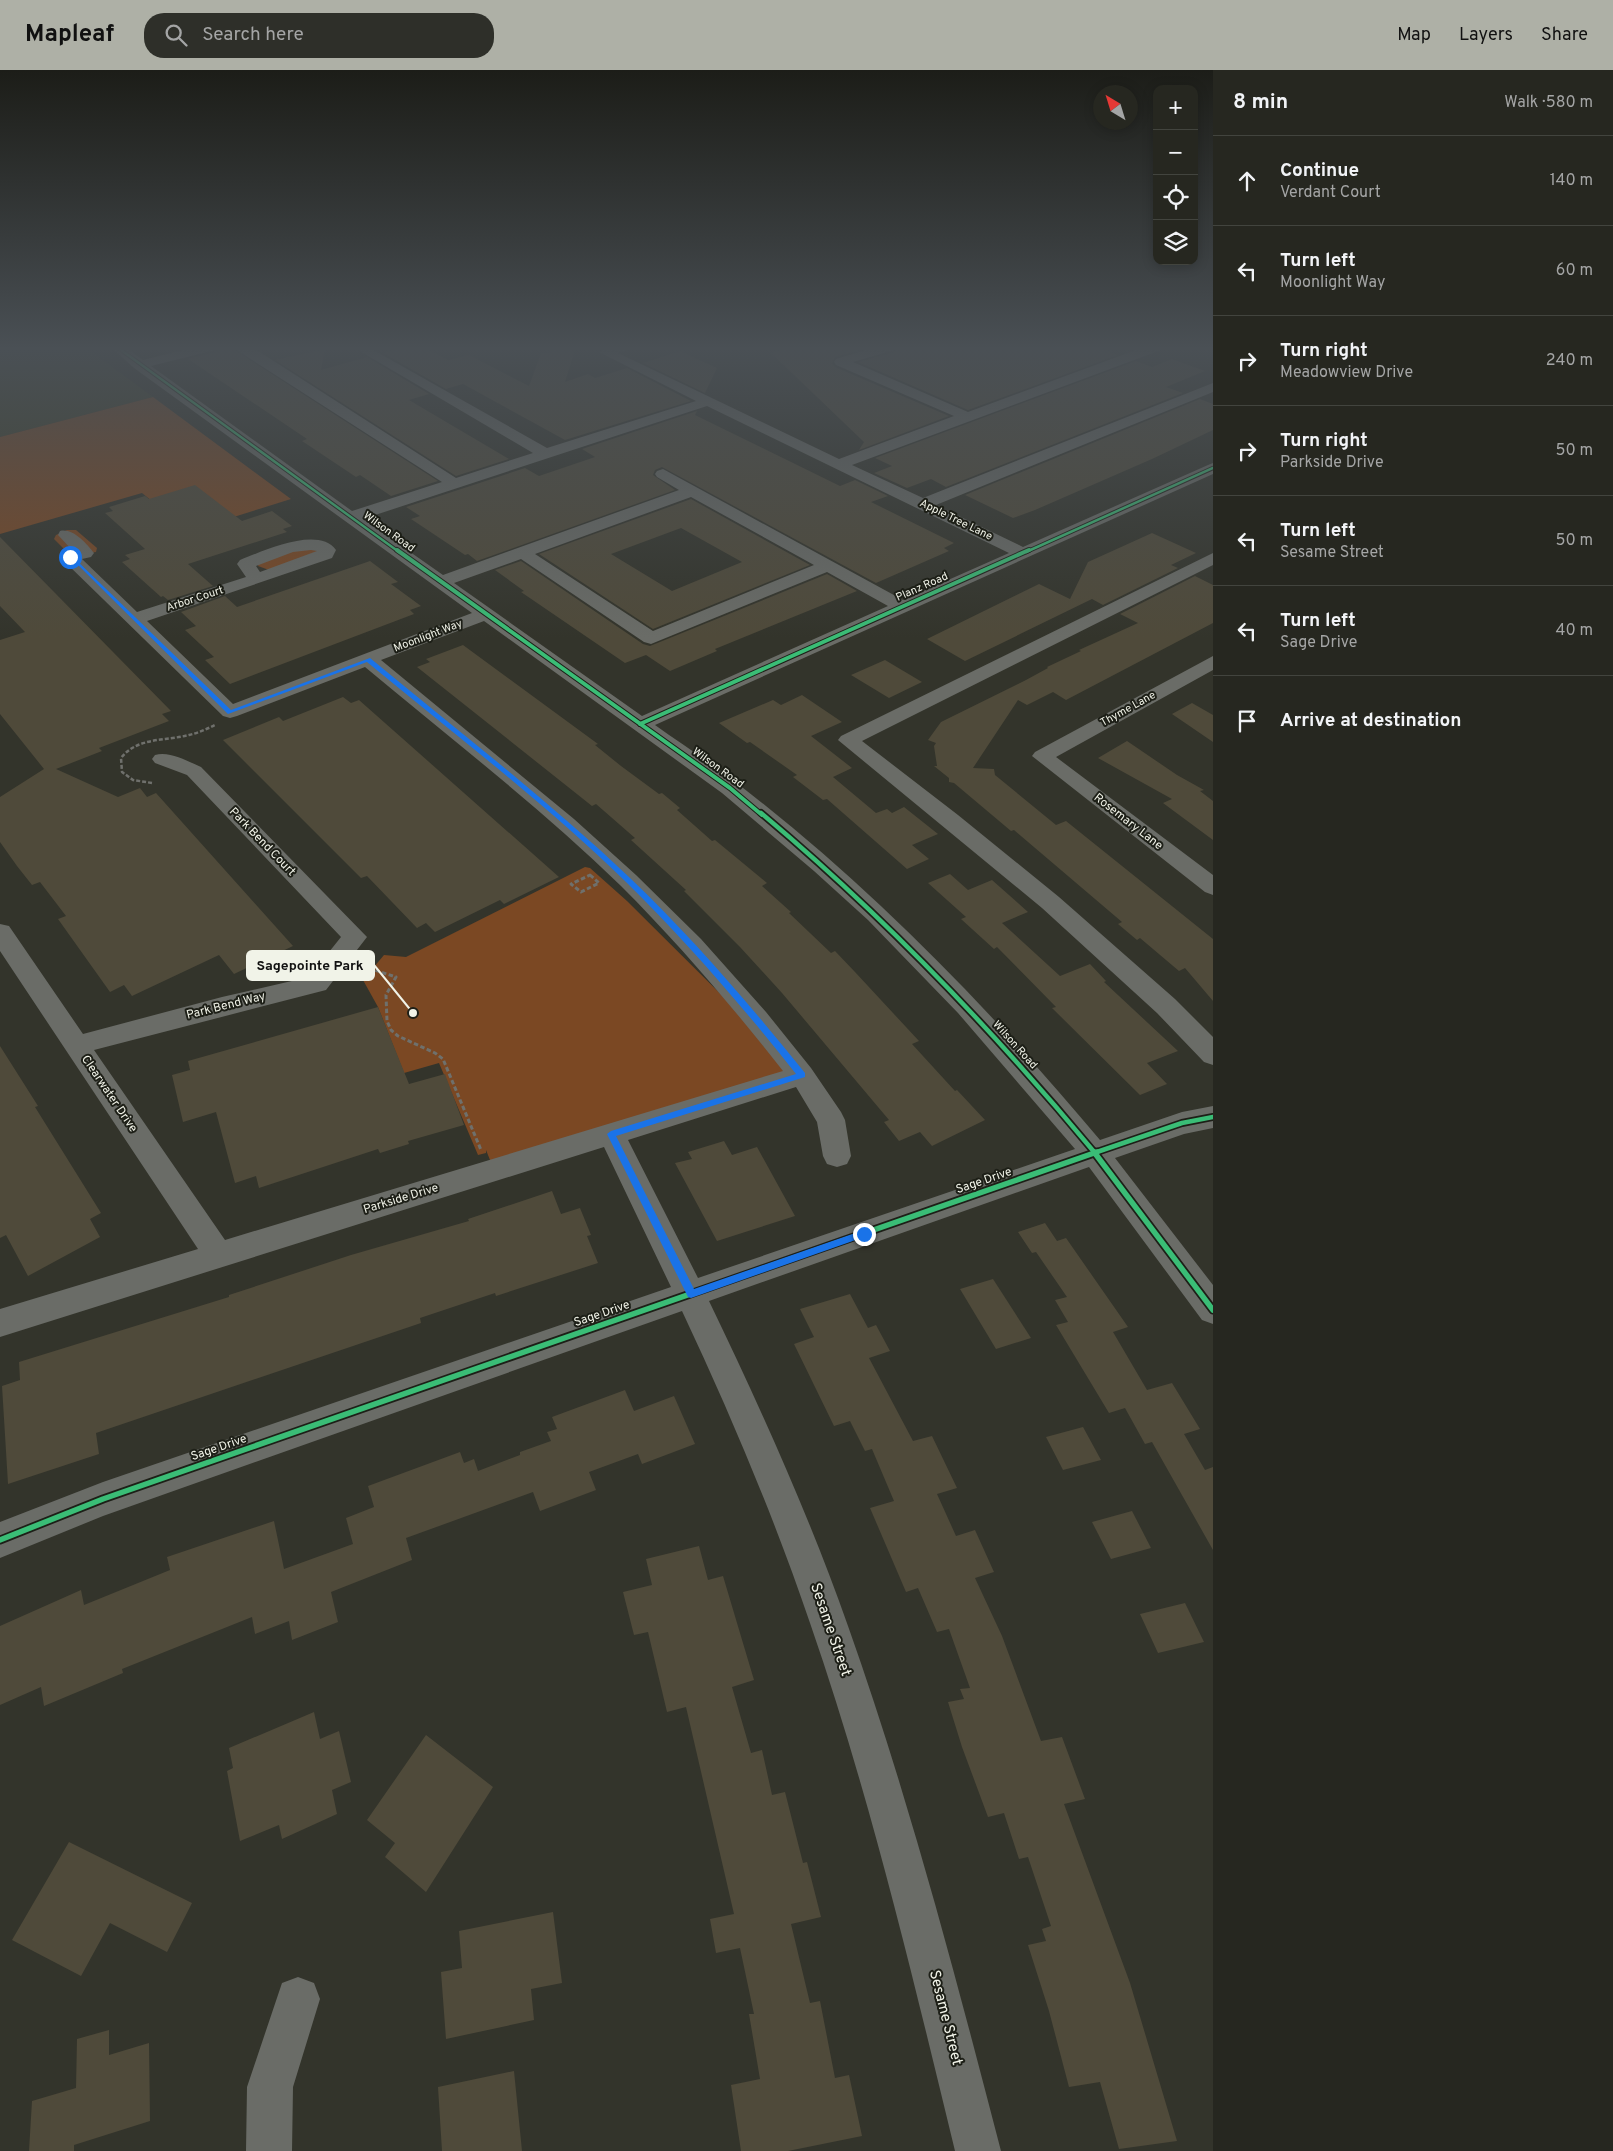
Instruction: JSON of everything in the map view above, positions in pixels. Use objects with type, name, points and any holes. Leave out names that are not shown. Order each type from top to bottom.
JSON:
[{"type":"street","name":"Wilson Road","points":[[249,444],[730,788],[802,847],[876,915],[954,993],[1037,1084],[1095,1154],[1213,1310]]},
{"type":"street","points":[[393,444],[455,484]]},
{"type":"street","points":[[529,444],[546,454]]},
{"type":"street","points":[[351,517],[577,444]]},
{"type":"street","name":"Apple Tree Lane","points":[[797,444],[1023,553]]},
{"type":"street","points":[[839,464],[892,444]]},
{"type":"street","points":[[923,504],[1074,444]]},
{"type":"street","name":"Planz Road","points":[[640,724],[1213,468]]},
{"type":"street","points":[[664,474],[903,607]]},
{"type":"street","points":[[441,582],[692,491]]},
{"type":"street","points":[[66,535],[85,552],[70,557],[134,619]]},
{"type":"street","points":[[524,553],[651,638],[828,566]]},
{"type":"street","points":[[1213,558],[848,740],[957,823],[1066,914],[1193,1031],[1213,1055]]},
{"type":"street","name":"Arbor Court","points":[[134,619],[256,579]]},
{"type":"street","name":"Moonlight Way","points":[[134,619],[230,712],[486,614]]},
{"type":"street","points":[[368,659],[566,824],[628,880],[692,945],[802,1075],[832,1120],[837,1156]]},
{"type":"street","name":"Thyme Lane","points":[[1042,756],[1213,662]]},
{"type":"street","points":[[1193,673],[1213,683]]},
{"type":"street","name":"Rosemary Lane","points":[[1042,756],[1213,887]]},
{"type":"street","name":"Park Bend Court","points":[[162,758],[194,772],[355,937]]},
{"type":"street","name":"Clearwater Drive","points":[[0,932],[219,1256]]},
{"type":"street","name":"Park Bend Way","points":[[76,1045],[222,1006],[317,984],[355,937]]},
{"type":"street","name":"Parkside Drive","points":[[0,1323],[802,1075]]},
{"type":"street","name":"Sage Drive","points":[[0,1540],[103,1499],[1182,1124],[1213,1117]]},
{"type":"street","name":"Sesame Street","points":[[611,1134],[691,1294],[746,1412],[803,1552],[861,1719],[920,1920],[978,2151]]},
{"type":"street","points":[[269,2151],[270,2087],[298,1999]]},
{"type":"path","points":[[590,875],[599,883],[581,892],[571,884],[590,875]]},
{"type":"path","points":[[337,959],[396,978],[385,995],[386,1018],[398,1038],[435,1052],[443,1059],[490,1172]]},
{"type":"shaded area","points":[[0,444],[217,444],[291,499],[189,531],[142,493],[0,534]]},
{"type":"shaded area","points":[[67,530],[76,530],[97,548],[96,552],[71,556],[54,539],[56,535]]},
{"type":"shaded area","points":[[305,545],[325,550],[269,570],[258,566],[259,563]]},
{"type":"shaded area","points":[[585,867],[590,868],[627,901],[802,1075],[494,1170],[486,1150],[486,1153],[478,1155],[439,1063],[404,1073],[378,1007],[363,980],[384,955],[406,957]]},
{"type":"building","points":[[307,444],[381,444],[438,481],[391,496],[360,475],[356,477]]},
{"type":"building","points":[[406,444],[484,444],[509,459],[456,476]]},
{"type":"building","points":[[597,444],[754,444],[840,486],[855,480],[888,496],[871,502],[954,543],[944,548],[949,551],[876,583],[662,467],[655,470],[653,475],[675,490],[477,561],[411,519],[420,516],[406,507],[525,468],[539,476],[595,457],[582,449]]},
{"type":"building","points":[[863,444],[875,444],[859,450]]},
{"type":"building","points":[[912,444],[1054,444],[946,487],[931,479],[907,488],[874,473],[892,466],[875,458]]},
{"type":"building","points":[[1090,444],[1183,444],[1013,518],[965,495]]},
{"type":"building","points":[[195,485],[242,521],[272,511],[292,526],[283,529],[287,532],[188,564],[213,586],[168,600],[163,596],[161,597],[122,562],[130,559],[125,555],[145,549],[105,513],[113,511],[109,507],[145,496],[149,499]]},
{"type":"building","points":[[691,499],[810,565],[653,629],[539,554]],"holes":[[[681,528],[742,562],[672,591],[611,554]]]},
{"type":"building","points":[[1152,533],[1196,553],[1171,565],[1178,568],[1103,605],[1092,599],[965,661],[927,639],[1039,584],[1070,599],[1088,562]]},
{"type":"building","points":[[0,537],[171,711],[162,714],[169,721],[99,748],[102,751],[56,769],[118,797],[140,788],[147,797],[156,793],[293,946],[234,974],[219,955],[132,996],[124,985],[110,992],[58,919],[66,916],[40,882],[32,885],[17,866],[0,842],[0,797],[44,769],[0,714],[0,640],[25,632],[0,606]]},
{"type":"building","points":[[370,561],[398,582],[391,584],[421,606],[410,610],[414,614],[230,684],[205,660],[214,657],[185,630],[196,626],[181,612],[225,596],[237,607]]},
{"type":"building","points":[[521,561],[643,644],[650,646],[827,574],[857,591],[715,649],[717,651],[670,671],[646,655],[625,663],[521,592],[524,591],[495,570]]},
{"type":"building","points":[[1195,576],[1213,585],[1213,623],[1066,700],[1053,692],[1027,705],[1018,700],[973,768],[994,769],[995,775],[1056,825],[1066,821],[1213,939],[1213,1001],[1185,968],[1179,971],[1140,938],[1137,940],[1118,924],[1122,922],[1014,830],[1011,831],[954,783],[949,782],[949,778],[934,766],[937,766],[934,746],[936,743],[928,740],[941,722],[1081,651],[1079,650],[1138,623],[1120,614]]},
{"type":"building","points":[[463,645],[598,744],[595,745],[621,766],[659,794],[662,793],[680,808],[677,810],[712,841],[715,840],[767,883],[762,886],[791,912],[789,913],[831,953],[835,951],[919,1041],[912,1044],[955,1091],[957,1090],[985,1120],[932,1146],[920,1132],[899,1141],[884,1122],[889,1120],[782,993],[740,947],[684,891],[686,890],[631,840],[635,838],[596,804],[592,806],[417,667],[430,662],[426,659]]},
{"type":"building","points":[[885,660],[922,682],[889,698],[851,675]]},
{"type":"building","points":[[802,695],[842,722],[811,736],[852,768],[833,777],[876,813],[887,809],[892,813],[904,807],[938,834],[912,845],[929,859],[907,869],[827,799],[823,800],[793,777],[797,775],[719,723],[773,700],[781,705]]},
{"type":"building","points":[[343,697],[351,703],[359,700],[559,877],[504,904],[500,900],[435,932],[426,923],[417,928],[367,876],[361,878],[223,740],[279,717],[283,721]]},
{"type":"building","points":[[1192,703],[1213,715],[1213,742],[1172,714]]},
{"type":"building","points":[[1127,741],[1177,775],[1204,790],[1200,791],[1213,801],[1213,840],[1163,803],[1172,799],[1098,758]]},
{"type":"building","points":[[950,874],[968,890],[992,880],[1028,912],[1002,923],[1060,976],[1090,964],[1106,981],[1104,982],[1178,1051],[1147,1063],[1167,1084],[1140,1095],[1052,1008],[1056,1007],[997,947],[994,949],[961,919],[966,917],[928,883]]},
{"type":"building","points":[[378,1007],[409,1084],[445,1074],[464,1125],[408,1141],[409,1144],[380,1153],[378,1149],[259,1188],[256,1176],[235,1183],[216,1112],[183,1122],[172,1075],[190,1070],[188,1061]]},
{"type":"building","points":[[0,1046],[38,1106],[35,1107],[101,1213],[90,1219],[100,1237],[28,1276],[6,1235],[0,1238]]},
{"type":"building","points":[[724,1141],[732,1155],[757,1147],[795,1216],[717,1241],[675,1163],[692,1159],[688,1152]]},
{"type":"building","points":[[552,1191],[561,1214],[580,1208],[591,1235],[587,1236],[598,1263],[496,1296],[495,1293],[420,1318],[421,1323],[96,1433],[99,1454],[8,1484],[2,1386],[20,1380],[19,1362],[229,1297],[229,1295],[351,1255],[469,1221],[468,1219]]},
{"type":"building","points":[[1045,1223],[1057,1241],[1066,1238],[1128,1327],[1113,1332],[1147,1390],[1172,1383],[1200,1429],[1184,1434],[1205,1470],[1213,1467],[1213,1550],[1152,1442],[1145,1444],[1125,1408],[1109,1413],[1056,1325],[1068,1322],[1055,1300],[1067,1297],[1036,1252],[1032,1253],[1018,1232]]},
{"type":"building","points":[[993,1279],[1031,1338],[996,1349],[960,1289]]},
{"type":"building","points":[[850,1294],[868,1328],[876,1325],[890,1351],[869,1358],[913,1441],[932,1436],[957,1488],[937,1494],[956,1536],[975,1530],[994,1572],[975,1578],[1002,1636],[1041,1741],[1062,1737],[1085,1799],[1064,1804],[1130,1983],[1177,2141],[1119,2149],[1100,2082],[1069,2087],[1049,2011],[1028,1945],[1046,1941],[1042,1929],[1051,1926],[1028,1857],[1019,1859],[1004,1813],[988,1817],[962,1747],[948,1702],[964,1699],[960,1689],[970,1688],[949,1629],[937,1632],[918,1588],[906,1592],[870,1508],[894,1501],[872,1449],[865,1451],[850,1421],[834,1426],[794,1344],[814,1337],[800,1309]]},
{"type":"building","points":[[625,1390],[634,1411],[674,1396],[695,1444],[642,1464],[638,1454],[589,1472],[596,1490],[540,1511],[533,1492],[406,1538],[412,1560],[331,1592],[338,1622],[292,1640],[289,1621],[255,1634],[252,1617],[122,1669],[123,1673],[44,1706],[41,1687],[0,1705],[0,1626],[81,1590],[84,1605],[170,1570],[167,1557],[274,1521],[284,1569],[353,1544],[346,1518],[374,1507],[368,1486],[460,1452],[464,1463],[474,1459],[478,1471],[520,1455],[520,1452],[551,1441],[547,1432],[557,1429],[552,1417]]},
{"type":"building","points":[[1083,1427],[1101,1460],[1063,1470],[1046,1437]]},
{"type":"building","points":[[1132,1511],[1151,1548],[1111,1559],[1092,1522]]},
{"type":"building","points":[[699,1546],[708,1580],[723,1576],[754,1680],[732,1687],[751,1753],[762,1750],[772,1795],[785,1792],[803,1863],[807,1862],[821,1917],[791,1924],[810,2003],[820,2001],[835,2078],[849,2075],[862,2136],[788,2151],[741,2151],[731,2085],[760,2079],[749,2014],[754,2014],[740,1948],[716,1953],[710,1919],[734,1914],[686,1707],[667,1712],[648,1632],[634,1635],[623,1592],[652,1585],[646,1559]]},
{"type":"building","points":[[1185,1603],[1204,1642],[1158,1653],[1140,1614]]},
{"type":"building","points":[[314,1712],[320,1739],[339,1731],[351,1782],[332,1790],[337,1814],[282,1839],[279,1825],[240,1841],[227,1771],[233,1768],[229,1748]]},
{"type":"building","points":[[426,1735],[493,1787],[426,1892],[385,1857],[395,1843],[367,1820]]},
{"type":"building","points":[[69,1842],[192,1903],[167,1952],[110,1923],[81,1976],[12,1940]]},
{"type":"building","points":[[553,1912],[562,1983],[531,1989],[534,2020],[446,2039],[441,1972],[462,1968],[459,1931]]},
{"type":"building","points":[[109,2030],[109,2055],[149,2043],[150,2121],[74,2145],[74,2151],[29,2151],[32,2101],[76,2088],[77,2039]]},
{"type":"building","points":[[514,2071],[522,2151],[442,2151],[438,2087]]},
{"type":"cycle path","points":[[248,444],[730,788],[786,834],[876,914],[967,1006],[1054,1104],[1136,1205],[1213,1310]]},
{"type":"cycle path","points":[[640,724],[1213,468]]},
{"type":"cycle path","points":[[0,1540],[103,1499],[1095,1153],[1182,1123],[1213,1117]]},
{"type":"place","name":"Sagepointe Park","points":[[413,1013]]},
{"type":"route","points":[[70,557],[230,712],[368,659],[566,824],[628,880],[692,945],[757,1020],[802,1075],[611,1134],[691,1294],[864,1234]]}]
